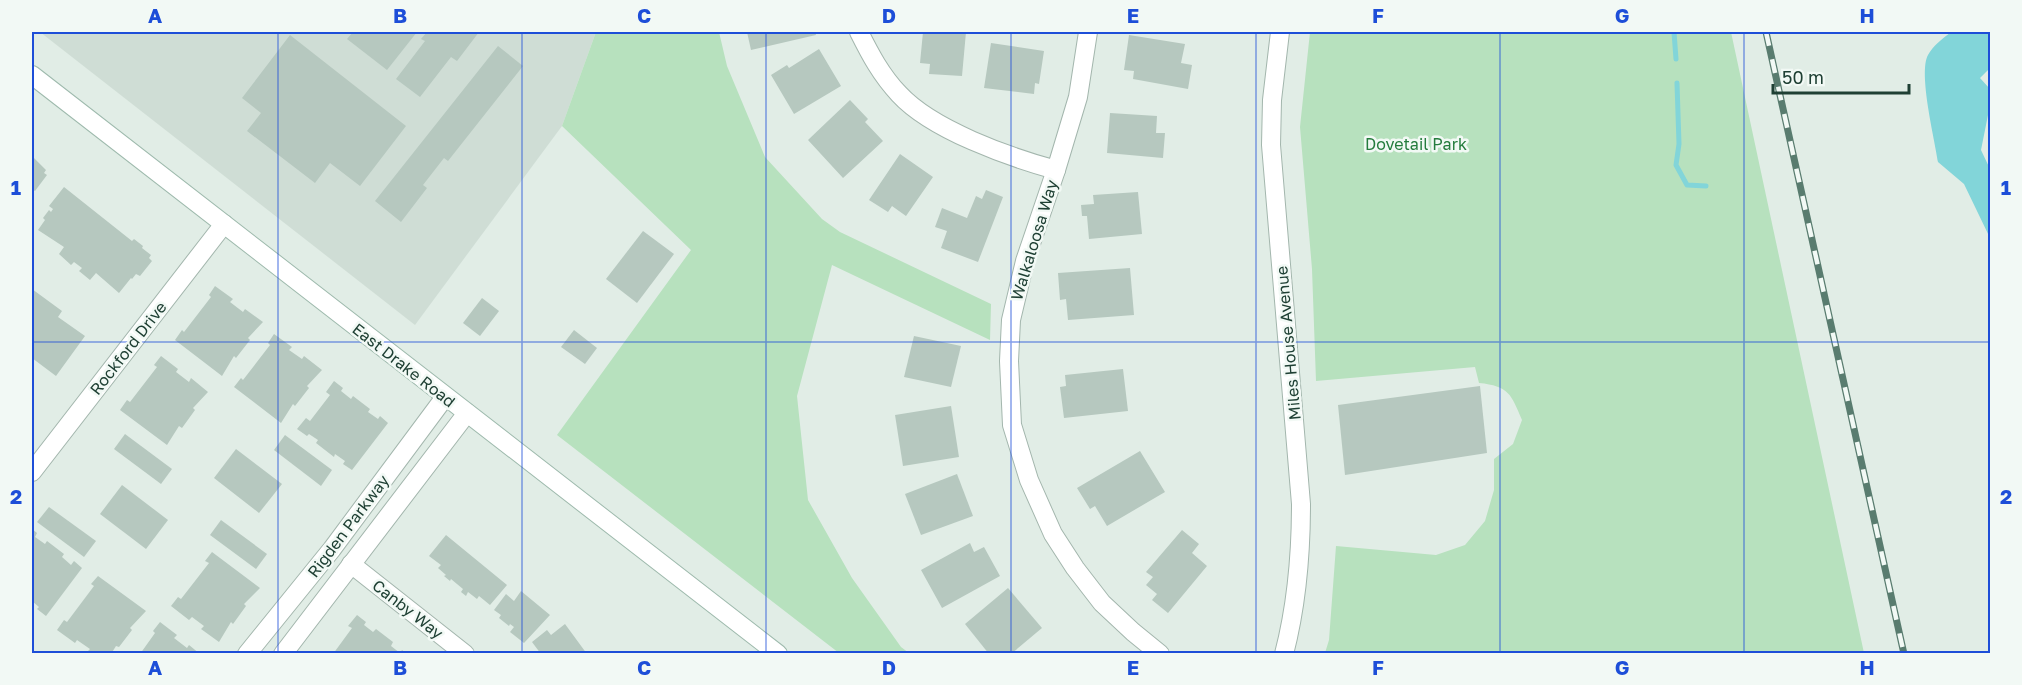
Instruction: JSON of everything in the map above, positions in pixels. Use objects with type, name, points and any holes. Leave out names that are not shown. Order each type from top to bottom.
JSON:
[{"type":"street","points":[[859,32],[875,64],[900,95],[928,116],[968,138],[1016,159],[1056,170]]},
{"type":"street","name":"Walkaloosa Way","points":[[1088,32],[1078,97],[1025,261],[1011,320],[1009,361],[1012,425],[1029,480],[1053,534],[1102,603],[1160,654]]},
{"type":"street","name":"Miles House Avenue","points":[[1280,32],[1272,99],[1270,145],[1301,504],[1301,558],[1294,612],[1284,654]]},
{"type":"street","name":"East Drake Road","points":[[32,75],[778,654]]},
{"type":"street","name":"Rockford Drive","points":[[32,472],[224,224]]},
{"type":"street","name":"Rigden Parkway","points":[[247,654],[332,549],[446,397]]},
{"type":"street","name":"Rigden Parkway","points":[[283,654],[466,412]]},
{"type":"street","name":"Canby Way","points":[[351,564],[465,654]]},
{"type":"shaded area","points":[[40,32],[596,32],[562,126],[415,325]]},
{"type":"green space","points":[[596,32],[719,32],[727,66],[765,157],[822,219],[840,232],[991,304],[990,340],[832,265],[797,396],[808,500],[852,578],[901,647],[909,653],[839,653],[557,435],[691,250],[562,126]]},
{"type":"green space","name":"Dovetail Park","points":[[1310,32],[1731,32],[1864,653],[1325,653],[1329,640],[1336,546],[1436,555],[1465,545],[1485,521],[1494,490],[1494,459],[1513,444],[1522,420],[1508,393],[1497,386],[1479,383],[1475,367],[1316,381],[1312,269],[1300,127]]},
{"type":"water","points":[[1951,32],[1990,32],[1990,68],[1980,78],[1990,89],[1990,105],[1981,150],[1990,169],[1990,238],[1964,184],[1938,162],[1928,107],[1925,64],[1932,49]]},
{"type":"building","points":[[353,32],[417,32],[387,70],[347,39]]},
{"type":"building","points":[[427,32],[479,32],[457,61],[451,57],[420,97],[396,79],[425,41],[421,39]]},
{"type":"building","points":[[747,32],[815,32],[816,35],[751,50]]},
{"type":"building","points":[[923,32],[966,32],[962,76],[929,74],[930,64],[920,63]]},
{"type":"building","points":[[290,35],[406,126],[360,186],[330,163],[315,183],[247,131],[261,113],[242,98]]},
{"type":"building","points":[[1129,35],[1185,44],[1181,63],[1192,65],[1188,89],[1133,79],[1134,71],[1124,70]]},
{"type":"building","points":[[991,43],[1044,51],[1039,84],[1035,83],[1034,94],[984,88]]},
{"type":"building","points":[[498,46],[523,66],[448,161],[444,158],[423,185],[427,188],[401,222],[375,201]]},
{"type":"building","points":[[819,49],[841,86],[794,114],[771,75],[787,65],[789,68]]},
{"type":"building","points":[[850,100],[868,119],[865,122],[883,141],[843,178],[808,140]]},
{"type":"building","points":[[1110,113],[1157,116],[1156,133],[1165,133],[1163,158],[1107,153]]},
{"type":"building","points":[[900,154],[933,177],[906,216],[892,206],[888,212],[869,200]]},
{"type":"building","points":[[32,156],[46,170],[44,173],[47,175],[35,191],[32,189]]},
{"type":"building","points":[[64,187],[132,241],[134,239],[143,246],[142,248],[151,255],[149,258],[152,261],[140,276],[136,274],[131,278],[119,293],[96,273],[90,280],[79,271],[82,268],[74,262],[71,265],[59,254],[64,247],[38,230],[45,220],[43,218],[49,210],[51,212],[53,209],[49,206]]},
{"type":"building","points":[[986,190],[1003,197],[978,262],[941,248],[947,231],[935,227],[942,208],[967,218],[976,196],[982,199]]},
{"type":"building","points":[[1138,192],[1142,234],[1089,239],[1087,216],[1082,216],[1081,205],[1094,204],[1093,195]]},
{"type":"building","points":[[643,231],[674,254],[637,303],[606,279]]},
{"type":"building","points":[[1130,268],[1134,315],[1068,320],[1066,299],[1060,300],[1058,273]]},
{"type":"building","points":[[215,286],[233,299],[230,302],[243,312],[245,309],[263,322],[248,338],[250,340],[236,358],[234,356],[222,376],[175,340],[211,297],[209,295]]},
{"type":"building","points":[[32,289],[62,311],[58,317],[85,336],[56,376],[32,358]]},
{"type":"building","points":[[482,298],[499,311],[480,336],[463,323]]},
{"type":"building","points":[[574,330],[597,348],[585,364],[561,347]]},
{"type":"building","points":[[274,334],[292,347],[289,350],[302,359],[304,356],[322,370],[307,386],[309,388],[295,406],[293,404],[281,423],[234,387],[241,378],[243,380],[270,345],[268,343]]},
{"type":"building","points":[[914,336],[961,346],[951,387],[904,377]]},
{"type":"building","points":[[161,356],[178,369],[176,372],[189,382],[191,378],[208,392],[193,408],[195,410],[182,428],[179,426],[167,445],[120,410],[127,400],[130,402],[157,367],[154,365]]},
{"type":"building","points":[[1123,369],[1128,411],[1064,418],[1060,387],[1066,386],[1065,375]]},
{"type":"building","points":[[334,381],[351,399],[353,396],[370,409],[368,412],[378,419],[380,416],[388,423],[352,470],[343,464],[345,461],[335,454],[334,457],[316,443],[318,440],[297,429],[306,418],[310,421],[330,395],[326,392]]},
{"type":"building","points":[[1480,386],[1487,453],[1345,475],[1338,405]]},
{"type":"building","points":[[951,406],[959,457],[903,466],[895,415]]},
{"type":"building","points":[[125,434],[172,469],[161,484],[114,449]]},
{"type":"building","points":[[285,435],[332,470],[321,486],[274,450]]},
{"type":"building","points":[[236,449],[282,484],[259,513],[214,478]]},
{"type":"building","points":[[1140,451],[1165,492],[1107,526],[1095,506],[1090,509],[1077,488]]},
{"type":"building","points":[[957,474],[973,516],[921,535],[905,494]]},
{"type":"building","points":[[122,485],[168,520],[146,549],[100,514]]},
{"type":"building","points":[[49,507],[96,541],[84,557],[37,522]]},
{"type":"building","points":[[221,520],[267,554],[256,569],[210,535]]},
{"type":"building","points":[[32,529],[37,533],[35,537],[45,544],[47,541],[64,554],[62,557],[71,565],[74,561],[82,568],[46,616],[37,609],[39,607],[32,601]]},
{"type":"building","points":[[1182,530],[1199,544],[1192,553],[1207,566],[1168,613],[1152,600],[1157,594],[1146,585],[1153,577],[1146,572]]},
{"type":"building","points":[[446,535],[507,585],[490,605],[479,596],[477,599],[468,592],[466,596],[461,592],[463,589],[444,576],[446,575],[438,568],[441,565],[429,556]]},
{"type":"building","points":[[970,543],[974,552],[984,547],[1000,576],[942,608],[921,570]]},
{"type":"building","points":[[212,552],[260,588],[244,604],[246,606],[233,624],[231,622],[219,642],[201,629],[204,626],[192,617],[189,620],[171,606],[178,597],[181,599],[209,563],[205,561]]},
{"type":"building","points":[[98,576],[146,611],[111,654],[89,654],[87,652],[90,649],[77,640],[75,643],[57,630],[64,620],[67,622],[94,586],[91,584]]},
{"type":"building","points":[[1008,588],[1042,628],[1011,654],[989,654],[965,624]]},
{"type":"building","points":[[521,591],[550,615],[524,643],[510,632],[514,627],[499,618],[501,615],[494,610],[506,594],[514,601]]},
{"type":"building","points":[[357,615],[366,622],[364,625],[373,632],[376,629],[393,642],[391,646],[400,653],[402,650],[407,654],[333,654],[352,628],[348,626]]},
{"type":"building","points":[[160,622],[177,635],[174,638],[187,648],[189,645],[200,654],[140,654]]},
{"type":"building","points":[[565,624],[587,654],[541,654],[532,642],[547,630],[551,635]]},
{"type":"waterway","points":[[1674,32],[1676,59]]},
{"type":"waterway","points":[[1677,83],[1679,144],[1676,165],[1687,185],[1706,186]]},
{"type":"railway","points":[[1766,32],[1904,654]]}]
